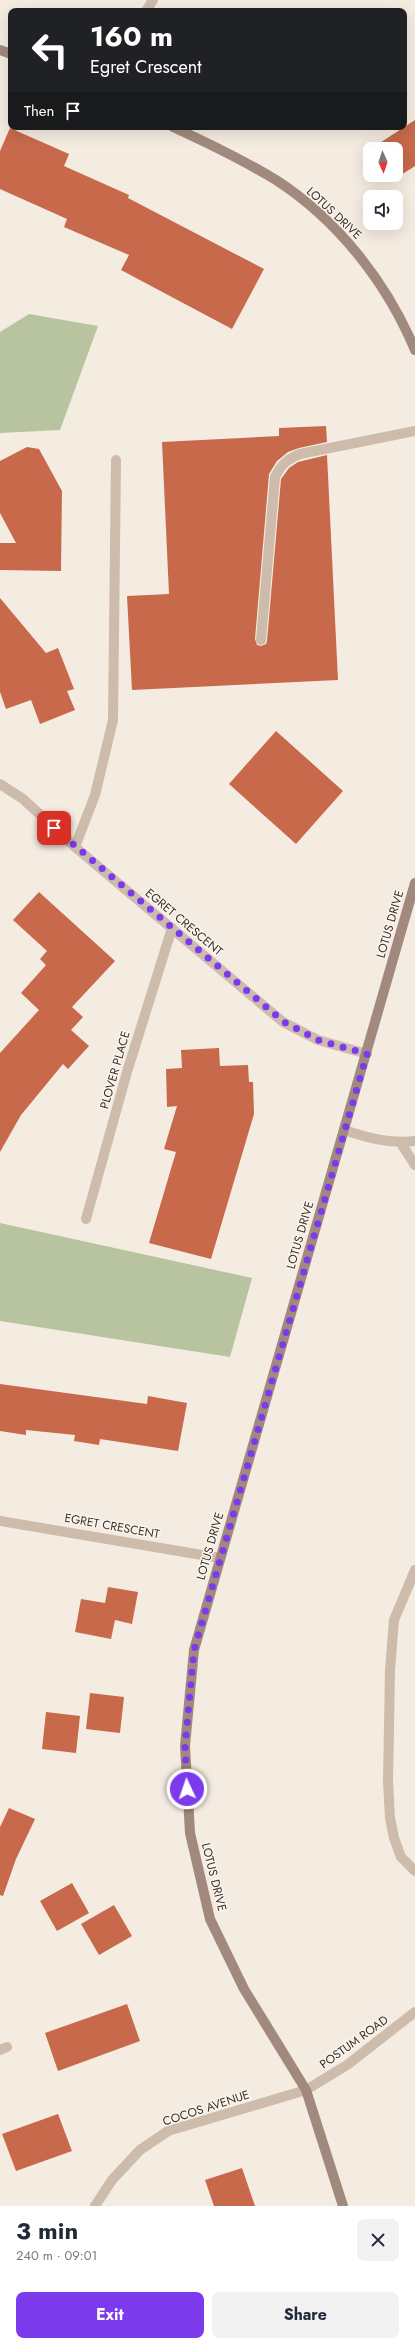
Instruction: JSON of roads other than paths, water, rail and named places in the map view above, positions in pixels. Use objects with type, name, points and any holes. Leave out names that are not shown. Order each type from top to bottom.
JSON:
[{"type":"street","name":"LOTUS DRIVE","points":[[179,130],[225,152],[276,181],[313,208],[354,248],[386,296],[415,350]]},
{"type":"street","points":[[261,640],[275,478],[281,466],[288,459],[300,454],[415,432]]},
{"type":"street","points":[[75,847],[95,795],[113,720],[116,460]]},
{"type":"street","name":"EGRET CRESCENT","points":[[0,784],[24,799],[75,847],[284,1022],[318,1040],[367,1054]]},
{"type":"street","name":"LOTUS DRIVE","points":[[343,2206],[306,2090],[244,1989],[210,1919],[190,1833],[185,1746],[194,1650],[367,1054],[415,883]]},
{"type":"street","name":"PLOVER PLACE","points":[[86,1219],[127,1072],[172,928]]},
{"type":"street","points":[[344,1130],[370,1138],[400,1142],[415,1141]]},
{"type":"street","points":[[400,1142],[415,1165]]},
{"type":"street","name":"EGRET CRESCENT","points":[[0,1521],[220,1558]]},
{"type":"street","points":[[415,1570],[394,1620],[390,1670],[388,1782],[390,1818],[394,1838],[401,1858],[415,1871]]},
{"type":"street","name":"POSTUM ROAD","points":[[306,2090],[347,2065],[415,2012]]},
{"type":"street","name":"COCOS AVENUE","points":[[95,2206],[112,2180],[140,2150],[168,2131],[306,2090]]}]
